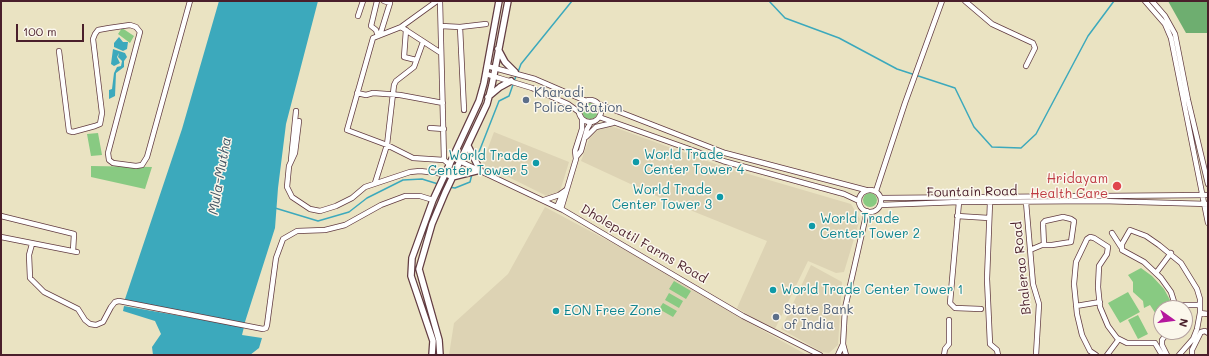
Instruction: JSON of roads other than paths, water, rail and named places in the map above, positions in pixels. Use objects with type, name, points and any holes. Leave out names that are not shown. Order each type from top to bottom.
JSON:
[{"type":"main road","points":[[432,355],[433,340],[411,276],[412,258],[439,188],[479,101],[486,74],[499,1]]},
{"type":"main road","points":[[440,355],[439,340],[419,269],[432,224],[468,146],[488,97],[508,1]]},
{"type":"main road","points":[[498,49],[505,62],[516,72]]},
{"type":"main road","points":[[488,97],[500,87],[512,81]]},
{"type":"main road","points":[[451,180],[480,170],[468,146]]},
{"type":"main road","points":[[439,188],[446,191]]},
{"type":"street","points":[[60,51],[69,131],[73,132],[100,124],[102,113],[93,39],[95,34],[98,30],[130,25],[136,27],[140,32],[108,153],[109,160],[113,164],[136,166],[142,164],[147,157],[190,1]]},
{"type":"street","points":[[358,16],[363,1]]},
{"type":"street","points":[[377,1],[371,26],[376,30],[379,36]]},
{"type":"street","points":[[379,36],[390,3],[384,1]]},
{"type":"street","points":[[444,160],[441,26],[439,1],[401,27],[373,38],[347,130],[387,145],[418,159],[444,160],[450,165]]},
{"type":"street","points":[[876,191],[905,103],[942,1]]},
{"type":"street","points":[[965,1],[992,24],[1033,43],[1035,48],[1026,66]]},
{"type":"street","points":[[1145,1],[1165,24],[1170,38],[1201,195],[1206,204],[1208,224]]},
{"type":"street","points":[[1152,1],[1165,16],[1175,34],[1188,100],[1208,184]]},
{"type":"street","points":[[441,26],[460,27],[486,24]]},
{"type":"street","points":[[401,27],[441,54]]},
{"type":"street","points":[[460,27],[464,110]]},
{"type":"street","points":[[406,30],[404,57],[416,60]]},
{"type":"street","points":[[376,183],[387,145],[392,95],[396,81],[414,67],[423,42]]},
{"type":"street","points":[[487,66],[522,74],[586,101]]},
{"type":"street","points":[[486,74],[512,81],[568,104],[578,112],[582,119],[582,129],[575,151],[576,157]]},
{"type":"street","points":[[357,93],[366,95],[373,93],[392,95],[443,103]]},
{"type":"street","points":[[578,112],[581,104],[586,101],[594,100],[599,104],[725,153],[866,190],[876,191],[881,198],[880,205]]},
{"type":"street","points":[[559,208],[567,195],[565,192],[576,157],[581,151],[591,122],[599,117],[601,111],[599,104]]},
{"type":"street","points":[[296,110],[291,162],[288,174],[288,192],[304,206],[315,211],[320,211],[344,202],[365,187],[410,172],[420,171],[451,180]]},
{"type":"street","points":[[599,117],[723,161],[844,194],[859,201]]},
{"type":"street","points":[[582,119],[591,122]]},
{"type":"street","points":[[291,162],[295,153],[299,121]]},
{"type":"street","points":[[584,140],[596,127],[605,123],[616,122]]},
{"type":"street","points":[[430,128],[444,129]]},
{"type":"street","name":"Dholepatil Farms Road","points":[[453,158],[559,208],[743,316],[820,355]]},
{"type":"street","points":[[838,355],[843,344],[848,294],[867,211],[861,207],[859,201],[860,196],[866,190]]},
{"type":"street","points":[[544,200],[565,192]]},
{"type":"street","name":"Fountain Road","points":[[881,198],[1208,195]]},
{"type":"street","points":[[32,244],[29,255],[30,278],[44,292],[78,310],[90,324],[96,325],[103,322],[115,302],[123,301],[263,329],[266,328],[267,325],[276,258],[283,239],[297,231],[325,230],[345,225],[380,205],[405,196],[420,196],[434,200]]},
{"type":"street","points":[[958,202],[950,302],[955,308],[981,309]]},
{"type":"street","name":"Fountain Road","points":[[867,211],[874,211],[880,205],[958,202],[1206,204]]},
{"type":"street","points":[[990,202],[987,279],[990,344],[997,350],[998,355]]},
{"type":"street","name":"Bhalerao Road","points":[[1026,202],[1033,284],[1039,304],[1036,355]]},
{"type":"street","points":[[1,216],[74,234],[75,251],[1,238]]},
{"type":"street","points":[[957,216],[989,218]]},
{"type":"street","points":[[1030,250],[1044,245],[1071,242],[1074,221],[1063,217],[1044,221],[1044,245]]},
{"type":"street","points":[[1121,247],[1130,230],[1146,236],[1181,263],[1197,290],[1200,305],[1197,329],[1193,339],[1179,355]]},
{"type":"street","points":[[1112,233],[1121,247],[1156,273],[1171,292],[1174,300]]},
{"type":"street","points":[[1096,355],[1090,351],[1082,335],[1076,306],[1074,284],[1076,262],[1087,239],[1090,238],[1094,238],[1108,247],[1109,250],[1099,266],[1098,287],[1100,302],[1108,326],[1119,338],[1127,343],[1155,343],[1162,355]]},
{"type":"street","points":[[1156,273],[1170,253]]},
{"type":"street","points":[[1076,306],[1100,302]]},
{"type":"street","points":[[1193,306],[1200,305]]},
{"type":"street","points":[[1200,313],[1208,314]]},
{"type":"street","points":[[944,355],[945,349],[949,344],[949,320]]},
{"type":"street","points":[[1192,355],[1192,350],[1201,332],[1205,331],[1208,334]]},
{"type":"street","points":[[1108,355],[1119,338]]},
{"type":"street","points":[[1162,340],[1162,345],[1167,355]]},
{"type":"street","points":[[843,344],[846,355]]},
{"type":"water","name":"Mula-Mutha","points":[[219,1],[318,1],[286,124],[278,188],[275,228],[244,325],[124,302],[182,129]]},
{"type":"water","points":[[119,37],[123,42],[128,42],[127,49],[123,51],[114,47],[114,43]]},
{"type":"water","points":[[113,49],[125,53],[127,57],[124,61],[124,67],[116,73],[115,96],[109,99],[109,90],[112,89],[114,73],[117,67],[121,66],[122,61],[118,57],[119,53],[117,57],[120,63],[114,66],[111,64]]},
{"type":"water","points":[[124,306],[244,327],[242,335],[262,338],[259,348],[250,355],[153,355],[152,347],[161,334],[155,321],[123,311]]},
{"type":"waterway","points":[[518,72],[521,64],[572,1]]},
{"type":"waterway","points":[[769,1],[785,18],[839,38],[897,69],[955,88],[974,127],[992,147],[1021,148],[1036,134],[1088,36],[1114,1]]},
{"type":"waterway","points":[[477,157],[499,101],[509,96],[516,76]]},
{"type":"waterway","points":[[449,187],[455,188],[470,182],[472,174]]},
{"type":"waterway","points":[[275,208],[318,221],[349,212],[367,198],[403,180],[422,179],[438,184]]},
{"type":"place","name":"Kharadi Police Station","points":[[526,100]]},
{"type":"place","name":"World Trade Center Tower 4","points":[[636,162]]},
{"type":"place","name":"World Trade Center Tower 5","points":[[536,163]]},
{"type":"place","name":"Hridayam Health Care","points":[[1117,186]]},
{"type":"place","name":"World Trade Center Tower 3","points":[[720,197]]},
{"type":"place","name":"World Trade Center Tower 2","points":[[812,226]]},
{"type":"place","name":"World Trade Center Tower 1","points":[[773,290]]},
{"type":"place","name":"EON Free Zone","points":[[556,311]]},
{"type":"place","name":"State Bank of India","points":[[776,317]]}]
